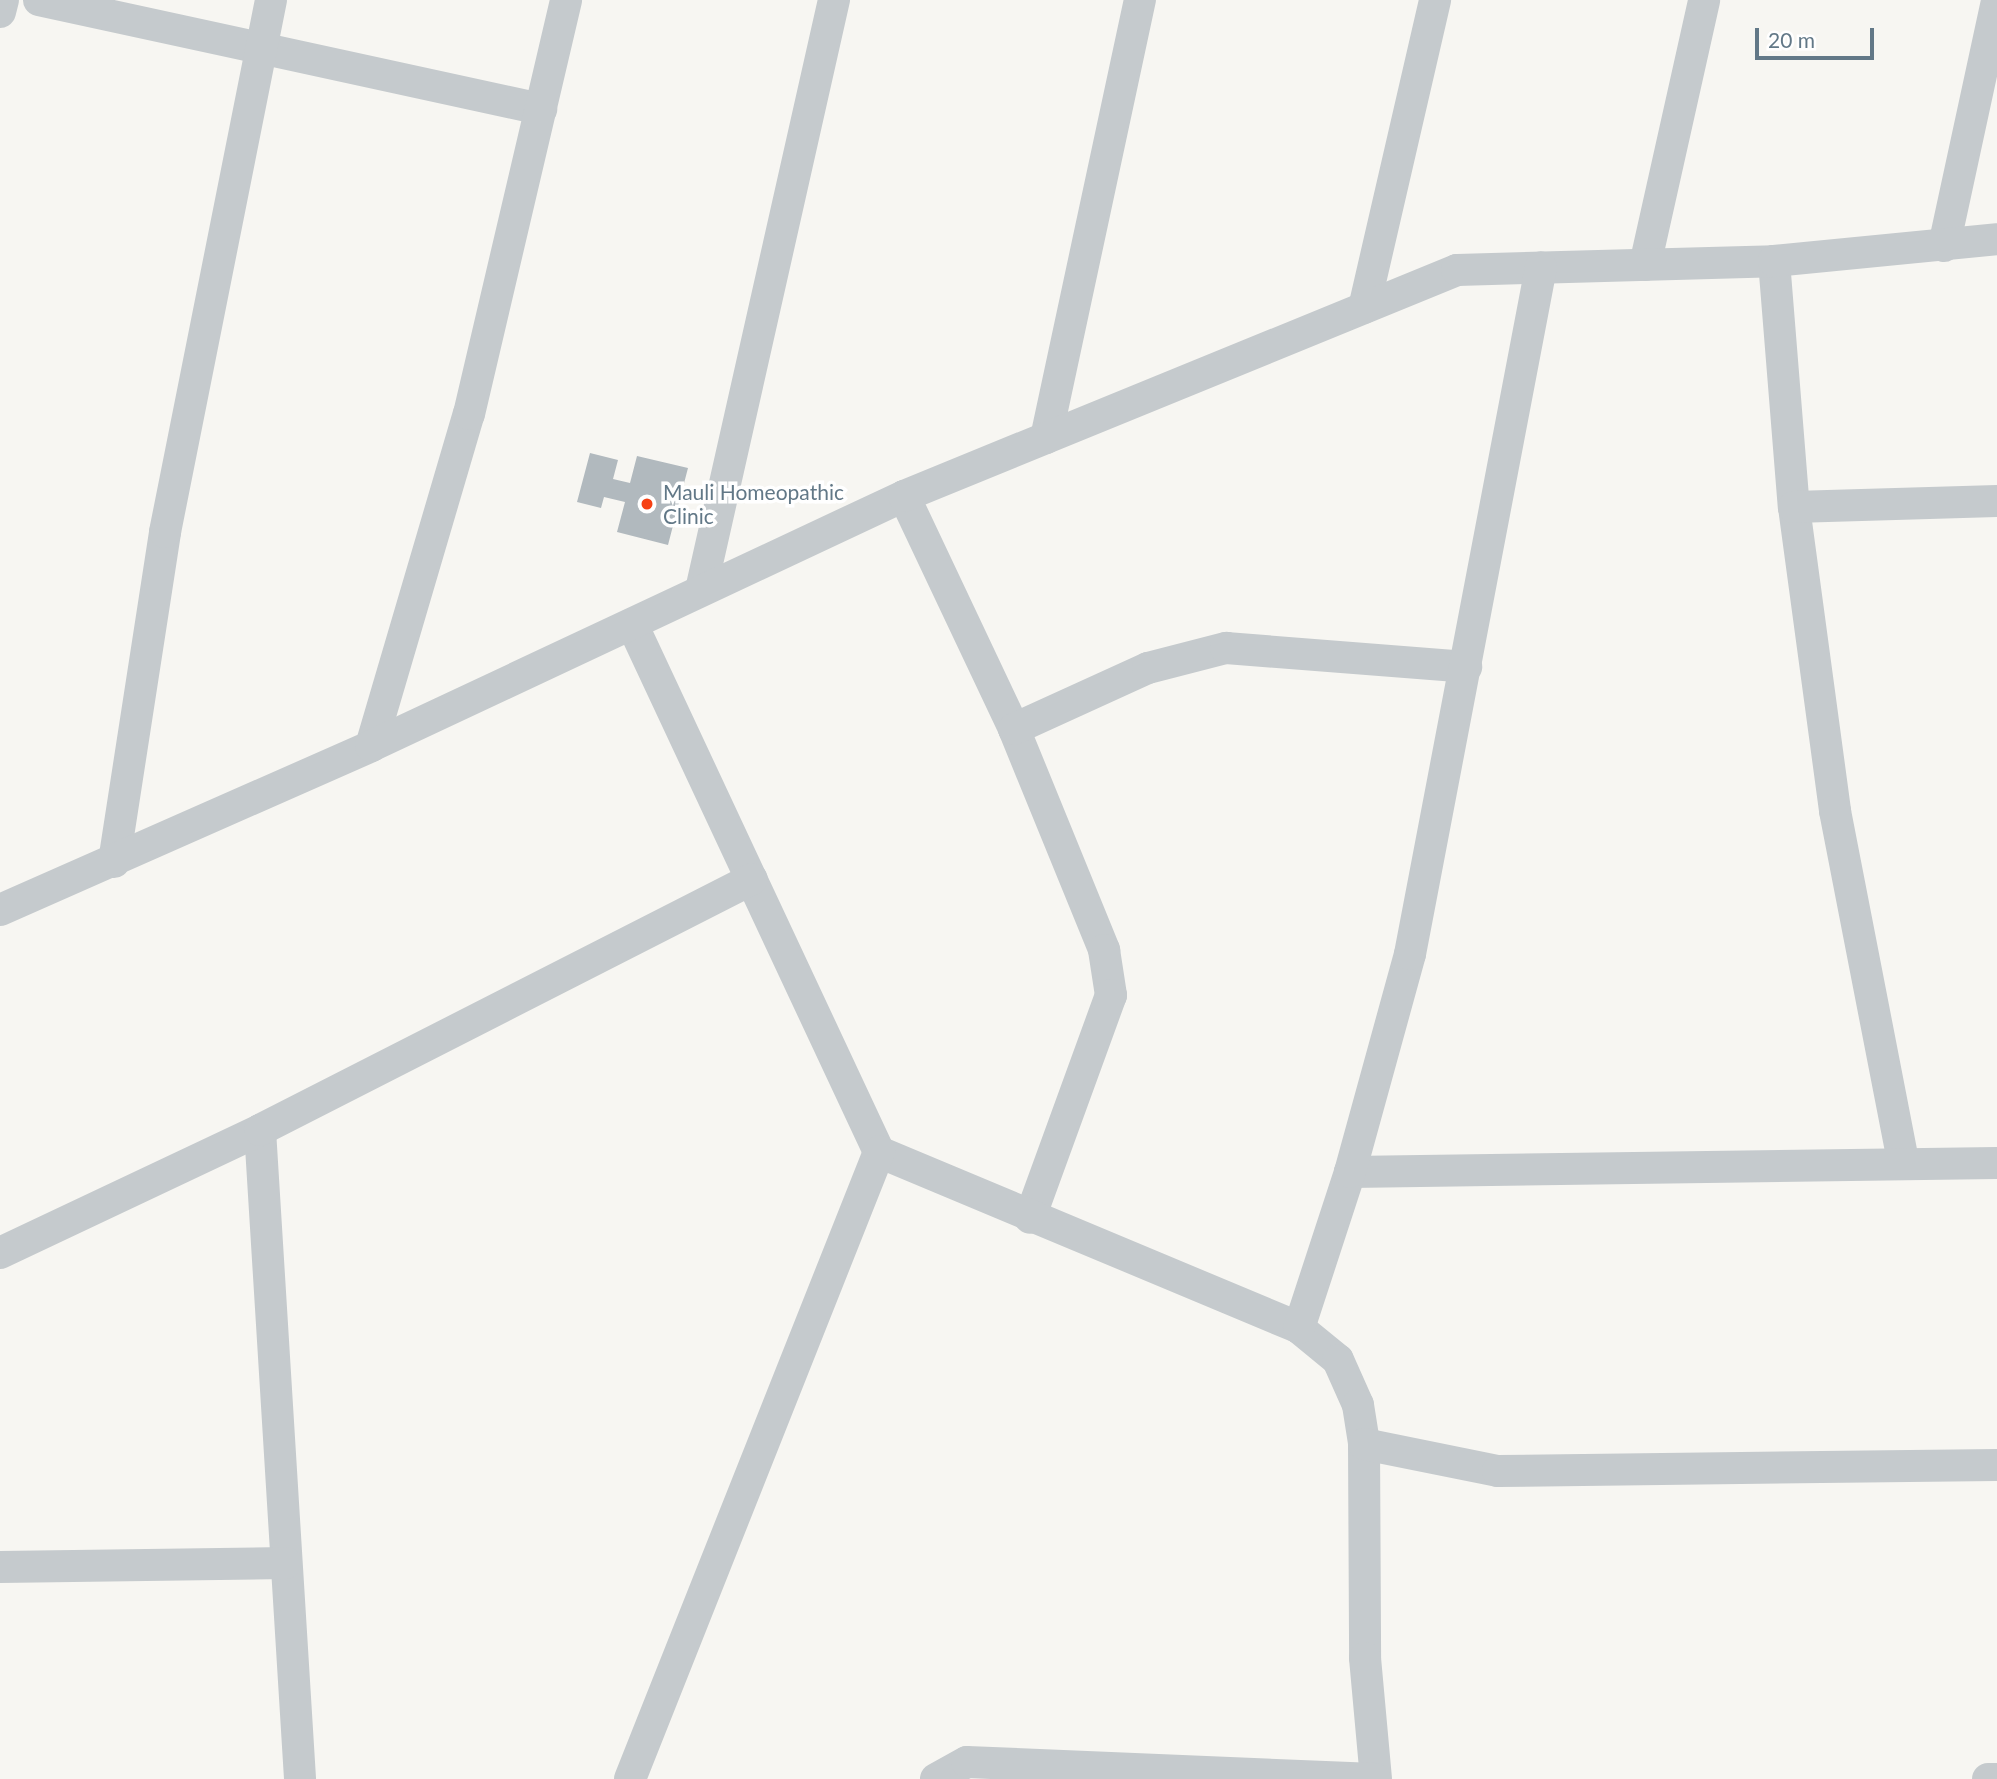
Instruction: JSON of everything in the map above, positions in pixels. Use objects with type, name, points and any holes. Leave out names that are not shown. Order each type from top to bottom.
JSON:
[{"type":"street","points":[[0,12],[3,0]]},
{"type":"street","points":[[39,0],[541,109]]},
{"type":"street","points":[[114,862],[165,532],[271,0]]},
{"type":"street","points":[[371,746],[469,414],[566,0]]},
{"type":"street","points":[[701,590],[834,0]]},
{"type":"street","points":[[1046,438],[1140,0]]},
{"type":"street","points":[[1364,308],[1435,0]]},
{"type":"street","points":[[1645,265],[1704,0]]},
{"type":"street","points":[[1944,246],[1997,0]]},
{"type":"street","points":[[0,911],[371,746],[904,496],[1457,270],[1773,261],[1997,239]]},
{"type":"street","points":[[1773,261],[1794,507],[1835,811],[1903,1161]]},
{"type":"street","points":[[1299,1328],[1350,1172],[1410,954],[1541,267]]},
{"type":"street","points":[[904,496],[1014,729],[1104,950],[1111,995],[1030,1218]]},
{"type":"street","points":[[1794,507],[1997,501]]},
{"type":"street","points":[[632,624],[879,1152],[1030,1218],[1299,1328],[1338,1360],[1358,1405],[1364,1444],[1365,1658],[1376,1779],[967,1762],[936,1779]]},
{"type":"street","points":[[1014,729],[1148,668],[1226,648],[1466,667]]},
{"type":"street","points":[[0,1253],[260,1130],[752,878]]},
{"type":"street","points":[[260,1130],[300,1779]]},
{"type":"street","points":[[630,1779],[879,1152]]},
{"type":"street","points":[[1350,1172],[1903,1161],[1997,1163]]},
{"type":"street","points":[[1364,1444],[1498,1471],[1997,1465]]},
{"type":"street","points":[[0,1567],[286,1563]]},
{"type":"street","points":[[1987,1779],[1997,1779]]},
{"type":"building","points":[[590,453],[618,460],[613,479],[630,483],[637,456],[688,468],[668,545],[617,532],[625,502],[604,497],[601,508],[577,502]]},
{"type":"place","name":"Mauli Homeopathic Clinic","points":[[647,504]]}]
